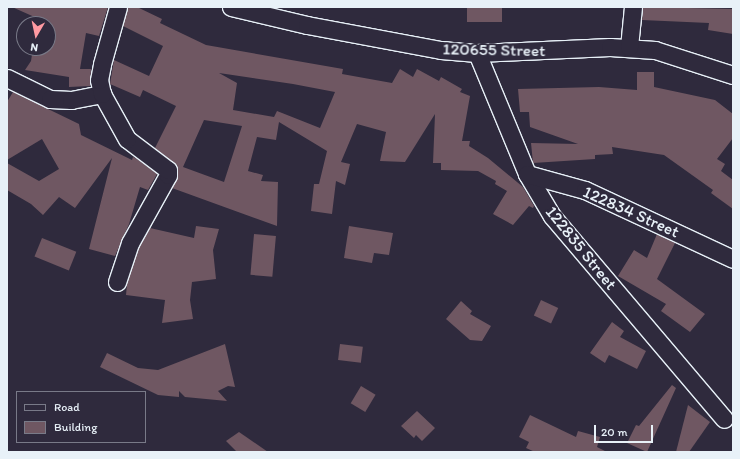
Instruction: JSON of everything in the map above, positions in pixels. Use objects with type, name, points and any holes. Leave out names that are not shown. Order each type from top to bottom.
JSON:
[{"type":"street","points":[[117,282],[130,243],[159,196],[168,170],[139,150],[127,139],[102,94],[99,80],[118,7]]},
{"type":"street","name":"120655 Street","points":[[231,7],[382,40],[441,50],[477,53],[629,47],[655,50],[688,58],[733,75]]},
{"type":"street","points":[[629,47],[633,7]]},
{"type":"street","name":"122835 Street","points":[[477,53],[527,174],[552,216],[724,420]]},
{"type":"street","points":[[7,78],[50,99],[71,100],[102,94]]},
{"type":"street","name":"122834 Street","points":[[527,174],[585,190],[733,259]]},
{"type":"building","points":[[12,7],[108,7],[99,36],[86,33],[80,69],[91,69],[90,86],[69,87],[69,77],[25,70],[31,61],[32,56],[56,56],[56,16],[32,16]]},
{"type":"building","points":[[128,7],[137,7],[162,19],[160,23],[206,45],[343,69],[342,74],[392,83],[400,69],[413,77],[417,69],[439,81],[441,77],[462,89],[460,92],[470,96],[462,141],[470,141],[469,146],[488,158],[523,187],[534,206],[533,208],[529,206],[513,225],[493,214],[507,191],[495,184],[496,181],[478,171],[441,170],[441,163],[433,163],[435,114],[405,162],[380,161],[386,132],[357,124],[341,162],[350,164],[345,185],[336,181],[332,214],[311,211],[314,184],[319,184],[327,151],[279,122],[276,140],[257,137],[248,171],[263,175],[261,181],[278,182],[277,226],[172,188],[178,175],[177,166],[155,148],[176,106],[143,90],[140,97],[110,84],[114,60],[149,76],[163,46],[123,26]],"holes":[[[219,73],[293,84],[335,92],[320,128],[277,111],[274,117],[233,110],[237,83]],[[204,120],[242,126],[224,182],[183,167]]]},
{"type":"building","points":[[467,7],[502,7],[502,22],[467,22]]},
{"type":"building","points":[[643,7],[733,9],[733,34],[708,30],[709,23],[642,20]]},
{"type":"building","points":[[637,72],[654,72],[654,87],[715,100],[733,114],[733,138],[717,159],[725,164],[721,171],[733,180],[733,209],[711,193],[713,190],[664,155],[612,147],[613,154],[595,155],[595,159],[533,163],[531,143],[578,144],[530,127],[529,112],[520,112],[518,89],[599,87],[637,90]]},
{"type":"building","points":[[13,92],[79,124],[81,135],[132,160],[133,157],[137,159],[157,174],[148,190],[140,187],[129,224],[115,256],[89,249],[112,158],[75,208],[59,197],[43,215],[31,204],[7,190],[7,163],[39,181],[59,169],[42,139],[7,160],[7,102]]},
{"type":"building","points":[[196,226],[219,229],[213,250],[216,279],[192,282],[190,300],[193,319],[162,323],[165,300],[126,295],[127,284],[139,247],[150,228],[194,238]]},
{"type":"building","points":[[349,226],[393,233],[389,255],[374,253],[372,263],[344,258]]},
{"type":"building","points":[[254,234],[276,236],[272,277],[250,275]]},
{"type":"building","points":[[657,234],[675,243],[657,279],[705,314],[690,332],[661,311],[666,304],[618,276],[634,250],[647,258]]},
{"type":"building","points":[[42,238],[76,252],[69,270],[35,257]]},
{"type":"building","points":[[541,300],[558,308],[551,323],[534,315]]},
{"type":"building","points":[[461,301],[472,311],[470,314],[491,326],[482,341],[470,340],[446,319]]},
{"type":"building","points":[[612,322],[624,331],[620,337],[646,351],[637,369],[609,355],[605,363],[590,353]]},
{"type":"building","points":[[225,344],[235,387],[228,386],[218,391],[227,401],[185,397],[179,391],[179,397],[158,395],[100,367],[107,353],[138,368],[158,370]]},
{"type":"building","points":[[340,344],[363,347],[361,363],[338,360]]},
{"type":"building","points":[[672,385],[676,388],[647,452],[627,443],[636,425],[639,426]]},
{"type":"building","points":[[361,386],[376,395],[365,412],[351,403]]},
{"type":"building","points":[[688,405],[710,422],[689,452],[676,452]]},
{"type":"building","points":[[417,411],[435,428],[422,441],[416,435],[414,438],[401,426]]},
{"type":"building","points":[[530,415],[576,437],[578,431],[600,437],[597,447],[607,452],[535,452],[526,448],[529,442],[519,437]]},
{"type":"building","points":[[239,432],[268,452],[237,452],[226,441]]}]
